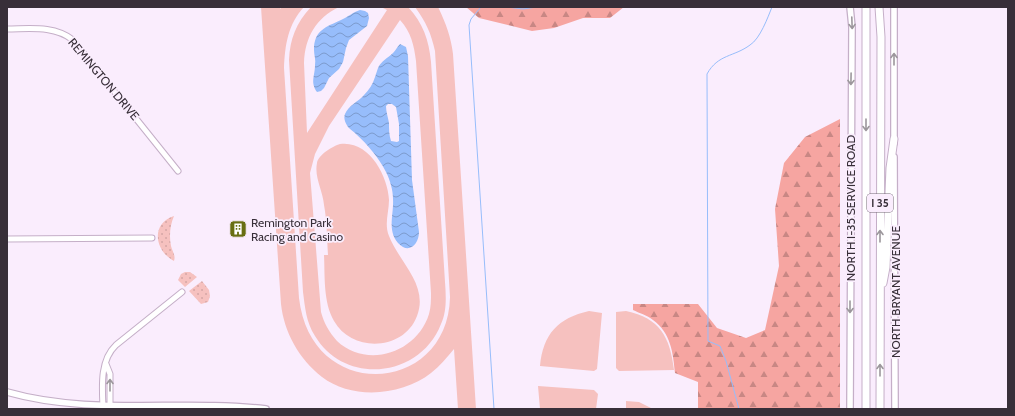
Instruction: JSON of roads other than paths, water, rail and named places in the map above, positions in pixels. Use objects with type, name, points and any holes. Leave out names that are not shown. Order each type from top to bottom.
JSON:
[{"type":"highway","name":"I 35","points":[[866,7],[866,407]]},
{"type":"highway","name":"I 35","points":[[879,7],[880,409]]},
{"type":"highway","points":[[880,303],[886,267],[890,176],[894,139]]},
{"type":"main road","name":"NORTH I-35 SERVICE ROAD","points":[[850,7],[852,27],[850,409]]},
{"type":"main road","name":"NORTH BRYANT AVENUE","points":[[894,7],[895,409]]},
{"type":"main road","points":[[7,392],[51,402],[103,407],[235,406],[266,409]]},
{"type":"street","name":"REMINGTON DRIVE","points":[[7,29],[50,29],[61,32],[70,38],[77,44],[178,171]]},
{"type":"street","points":[[7,239],[152,238]]},
{"type":"street","points":[[103,407],[102,374],[108,355],[113,348],[182,292]]},
{"type":"street","points":[[106,364],[110,374],[110,407]]},
{"type":"water","points":[[360,10],[368,13],[369,18],[367,26],[349,40],[343,62],[339,69],[329,78],[324,88],[317,92],[313,82],[316,38],[326,27]]},
{"type":"water","points":[[400,44],[406,47],[408,56],[412,180],[419,232],[419,236],[415,244],[409,248],[406,248],[398,243],[393,233],[393,196],[389,178],[369,147],[348,127],[344,117],[346,111],[369,89],[381,63],[393,53]],"holes":[[[388,104],[392,104],[396,107],[399,124],[399,141],[397,142],[391,141],[389,134],[386,106]]]},
{"type":"waterway","points":[[481,7],[471,19],[469,25],[494,409]]},
{"type":"waterway","points":[[507,7],[523,9],[537,7]]},
{"type":"waterway","points":[[739,409],[726,361],[720,346],[708,341],[707,74],[721,59],[744,49],[754,42],[763,28],[772,7]]},
{"type":"place","name":"Remington Park Racing and Casino","points":[[238,229]]}]
